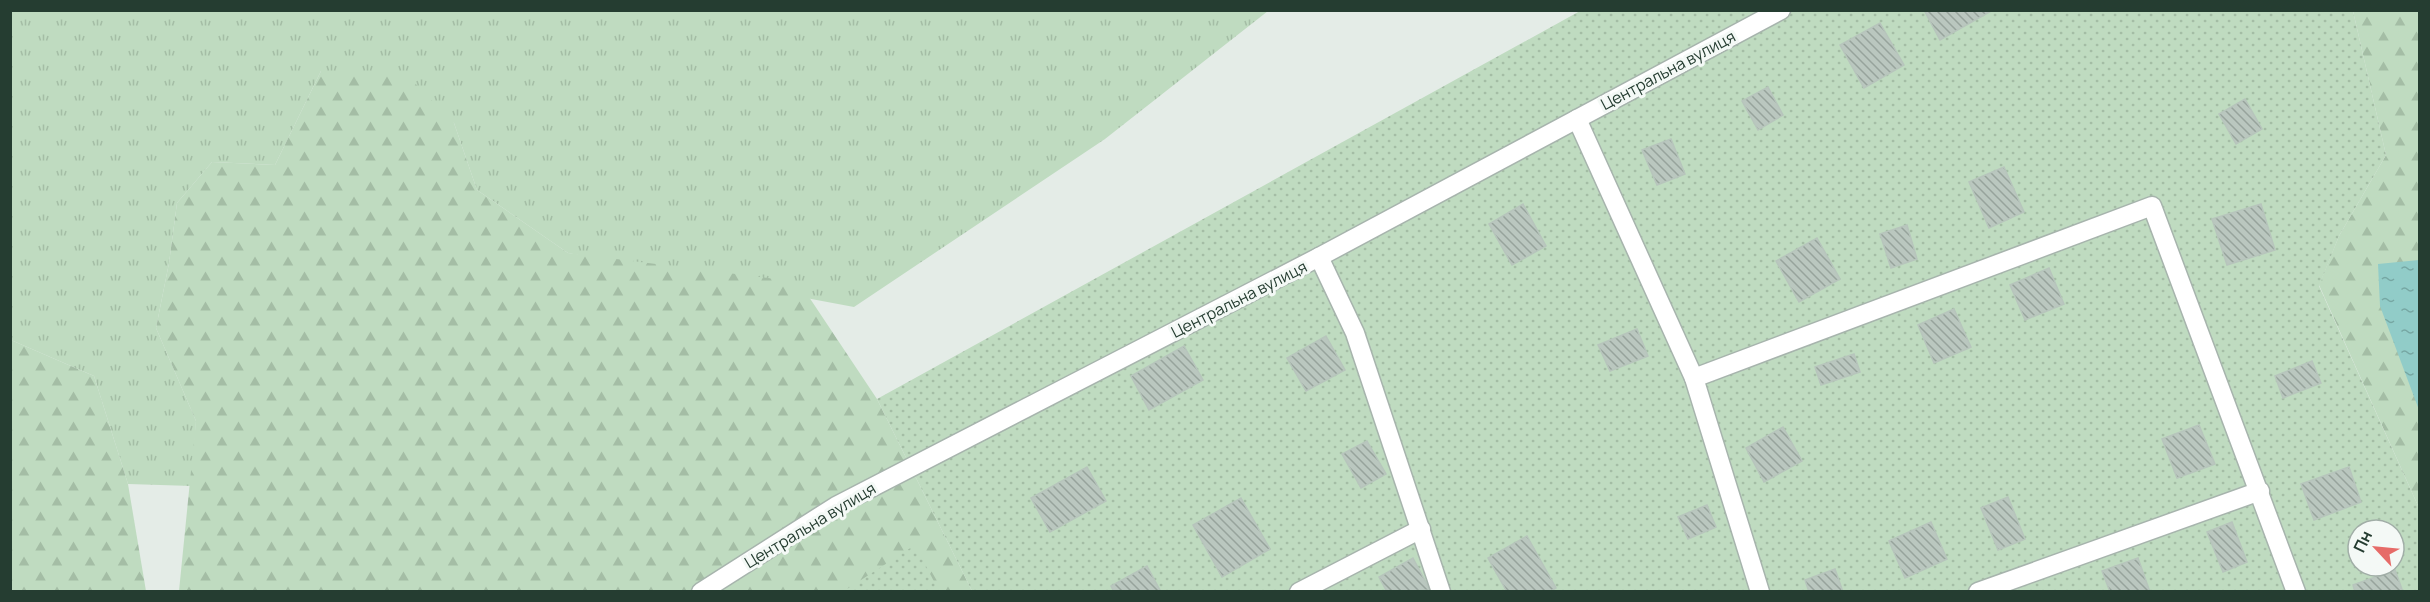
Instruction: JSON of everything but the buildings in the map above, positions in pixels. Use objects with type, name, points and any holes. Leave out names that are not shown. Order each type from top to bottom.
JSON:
[{"type":"street","name":"Центральна вулиця","points":[[701,591],[836,506],[1319,257],[1781,10]]},
{"type":"street","points":[[1577,119],[1694,378],[1760,591]]},
{"type":"street","points":[[1694,378],[2152,206],[2296,591]]},
{"type":"street","points":[[1319,257],[1355,333],[1441,591]]},
{"type":"street","points":[[1978,591],[2259,491]]},
{"type":"street","points":[[1299,591],[1422,529]]},
{"type":"green space","points":[[11,11],[1268,11],[1105,139],[854,307],[568,253],[477,190],[454,123],[321,71],[275,165],[212,162],[177,203],[169,263],[156,328],[196,421],[192,486],[128,484],[94,376],[11,340]]},
{"type":"green space","points":[[1580,11],[2353,11],[2386,155],[2339,236],[2319,286],[2419,508],[2419,591],[972,591],[877,399]]},
{"type":"green space","points":[[2353,11],[2419,11],[2419,508],[2319,285],[2339,236],[2386,155]]},
{"type":"green space","points":[[321,71],[403,71],[454,123],[477,190],[568,253],[799,282],[877,399],[972,591],[179,591],[196,421],[156,328],[169,263],[177,203],[212,162],[275,165]]},
{"type":"green space","points":[[11,340],[94,376],[128,484],[146,591],[11,591]]},
{"type":"green space","points":[[915,545],[939,591],[844,591]]},
{"type":"water","points":[[2420,260],[2419,410],[2380,306],[2378,264]]}]
